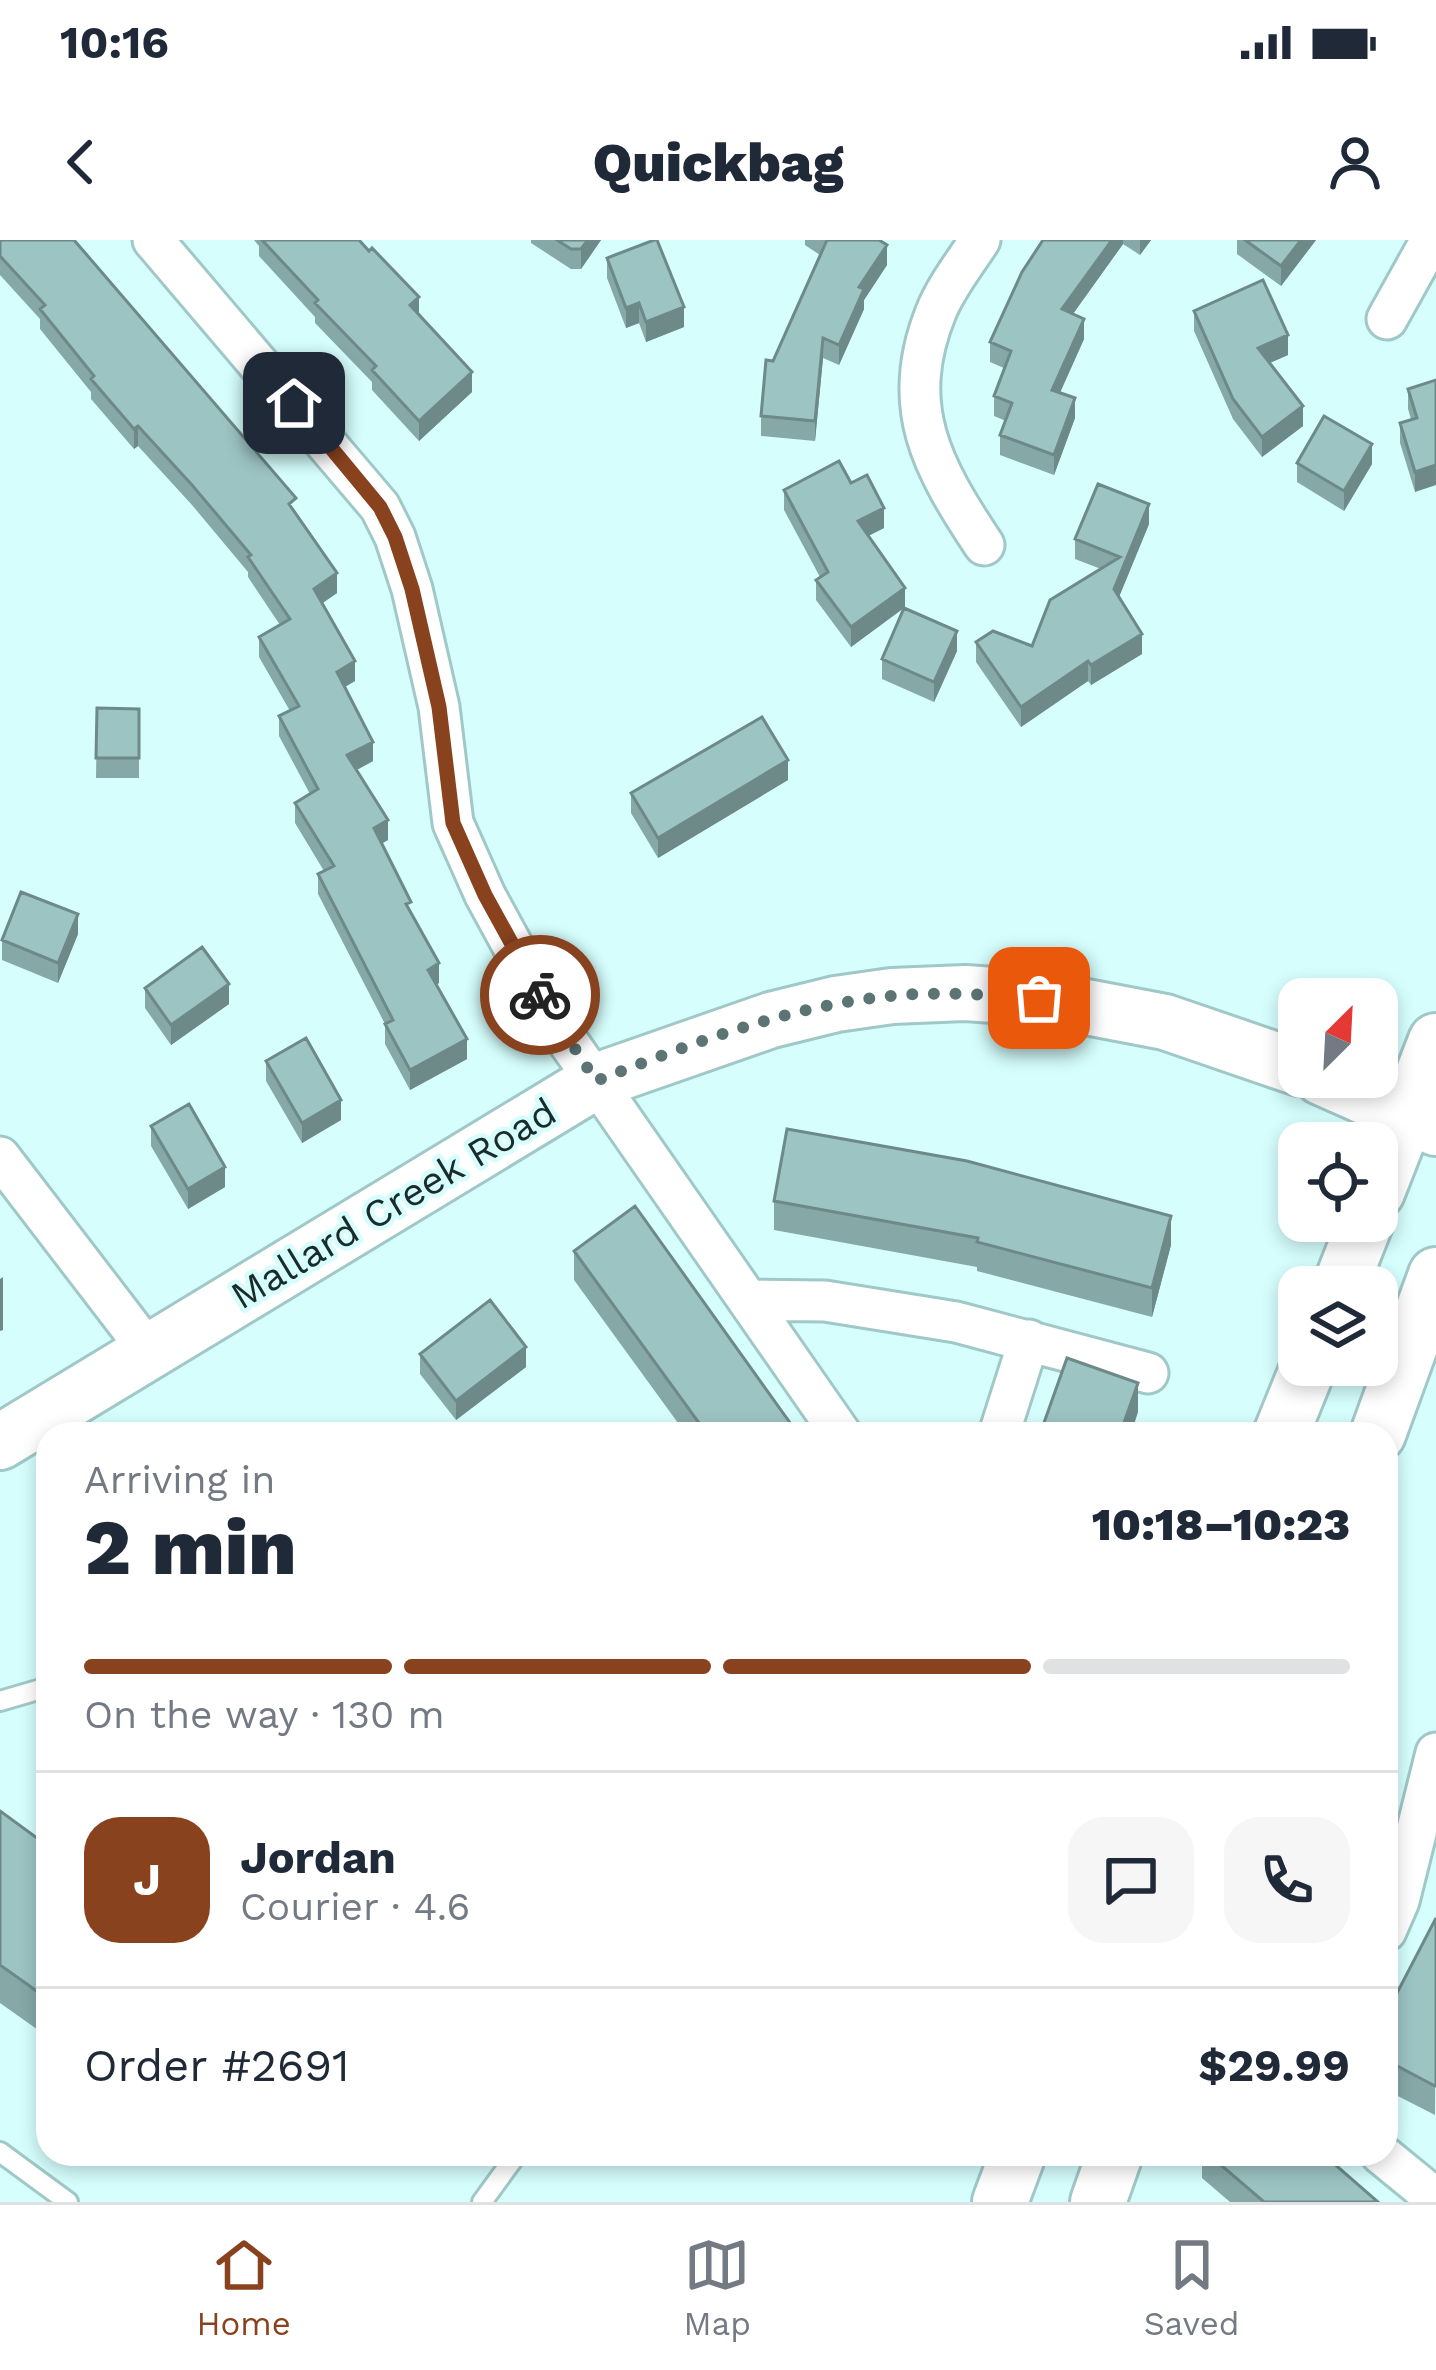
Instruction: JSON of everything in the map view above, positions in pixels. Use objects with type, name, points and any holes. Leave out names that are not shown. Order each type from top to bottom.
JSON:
[{"type":"main road","name":"Mallard Creek Road","points":[[0,1442],[596,1081],[771,1020],[892,996],[965,993],[1039,998],[1166,1022],[1278,1061]]},
{"type":"main road","points":[[1398,1158],[1421,1120],[1436,1041]]},
{"type":"main road","points":[[1370,1098],[1421,1120]]},
{"type":"main road","points":[[1382,1422],[1436,1275]]},
{"type":"main road","points":[[1286,1422],[1300,1386]]},
{"type":"main road","points":[[1000,2202],[1014,2166]]},
{"type":"main road","points":[[1098,2202],[1111,2166]]},
{"type":"street","points":[[153,240],[380,507],[412,589],[439,707],[446,780],[458,836],[485,895],[553,1020],[833,1422]]},
{"type":"street","points":[[980,240],[932,325],[921,358],[920,415],[941,480],[984,545]]},
{"type":"street","points":[[1388,319],[1431,240]]},
{"type":"street","points":[[0,1156],[148,1350]]},
{"type":"street","points":[[751,1300],[824,1301],[890,1310],[1029,1340],[1148,1373]]},
{"type":"street","points":[[1003,1422],[1029,1340]]},
{"type":"street","points":[[1398,1898],[1436,1753]]},
{"type":"street","points":[[1396,2166],[1436,2199]]},
{"type":"lane","points":[[0,1701],[36,1690]]},
{"type":"lane","points":[[0,2152],[68,2202]]},
{"type":"lane","points":[[482,2202],[508,2166]]},
{"type":"building","points":[[0,240],[74,240],[296,498],[289,504],[337,573],[314,589],[355,661],[337,672],[373,742],[347,755],[388,820],[374,828],[411,902],[406,904],[439,963],[428,970],[467,1039],[410,1070],[385,1024],[393,1020],[318,874],[334,866],[295,803],[318,789],[279,716],[299,706],[259,637],[290,619],[248,557],[251,555],[91,379],[94,376],[40,309],[45,305],[0,256]]},
{"type":"building","points":[[262,240],[359,240],[369,251],[372,248],[419,297],[410,305],[472,372],[419,421]]},
{"type":"building","points":[[557,240],[588,240],[581,249],[571,249]]},
{"type":"building","points":[[654,240],[684,307],[646,322],[639,303],[626,308],[607,258]]},
{"type":"building","points":[[827,240],[879,240],[887,245],[859,287],[864,289],[839,345],[823,338],[815,421],[761,416],[766,360],[773,361]]},
{"type":"building","points":[[1043,240],[1112,240],[1062,309],[1084,319],[1052,390],[1075,398],[1054,455],[1000,435],[1012,403],[994,396],[1011,351],[990,342],[1022,272]]},
{"type":"building","points":[[1245,240],[1301,240],[1281,266]]},
{"type":"building","points":[[1263,280],[1288,335],[1258,348],[1303,406],[1262,437],[1233,399],[1194,311]]},
{"type":"building","points":[[1436,380],[1436,465],[1415,472],[1400,423],[1417,418],[1408,389]]},
{"type":"building","points":[[1324,416],[1372,444],[1344,491],[1297,463]]},
{"type":"building","points":[[839,461],[851,483],[867,475],[884,508],[858,521],[905,588],[851,627],[816,580],[828,572],[784,490]]},
{"type":"building","points":[[1098,484],[1149,504],[1114,589],[1142,634],[1091,665],[1088,661],[1021,707],[976,642],[993,631],[1032,646],[1050,600],[1120,557],[1075,539]]},
{"type":"building","points":[[904,608],[957,631],[934,682],[882,659]]},
{"type":"building","points":[[97,708],[139,709],[139,758],[96,758]]},
{"type":"building","points":[[762,717],[788,760],[658,838],[631,793]]},
{"type":"building","points":[[21,892],[78,914],[58,963],[2,940]]},
{"type":"building","points":[[202,947],[229,984],[171,1025],[145,988]]},
{"type":"building","points":[[306,1038],[341,1100],[302,1123],[266,1061]]},
{"type":"building","points":[[189,1104],[225,1167],[188,1189],[151,1126]]},
{"type":"building","points":[[787,1129],[967,1161],[1171,1216],[1152,1288],[977,1242],[978,1238],[774,1201]]},
{"type":"building","points":[[635,1206],[789,1422],[698,1422],[574,1251]]},
{"type":"building","points":[[490,1300],[526,1347],[456,1401],[420,1354]]},
{"type":"building","points":[[1067,1358],[1138,1383],[1124,1422],[1044,1422]]},
{"type":"building","points":[[0,1811],[36,1837],[36,1990],[0,1965]]},
{"type":"building","points":[[1436,1918],[1435,2086],[1398,2066],[1398,1991]]},
{"type":"building","points":[[1222,2166],[1337,2166],[1378,2202],[1264,2202]]},
{"type":"way so far","points":[[540,995],[596,1081],[771,1020],[836,1004],[965,993],[1039,998]]},
{"type":"route","points":[[294,403],[380,507],[395,537],[439,707],[453,823],[485,895],[540,995]]}]
